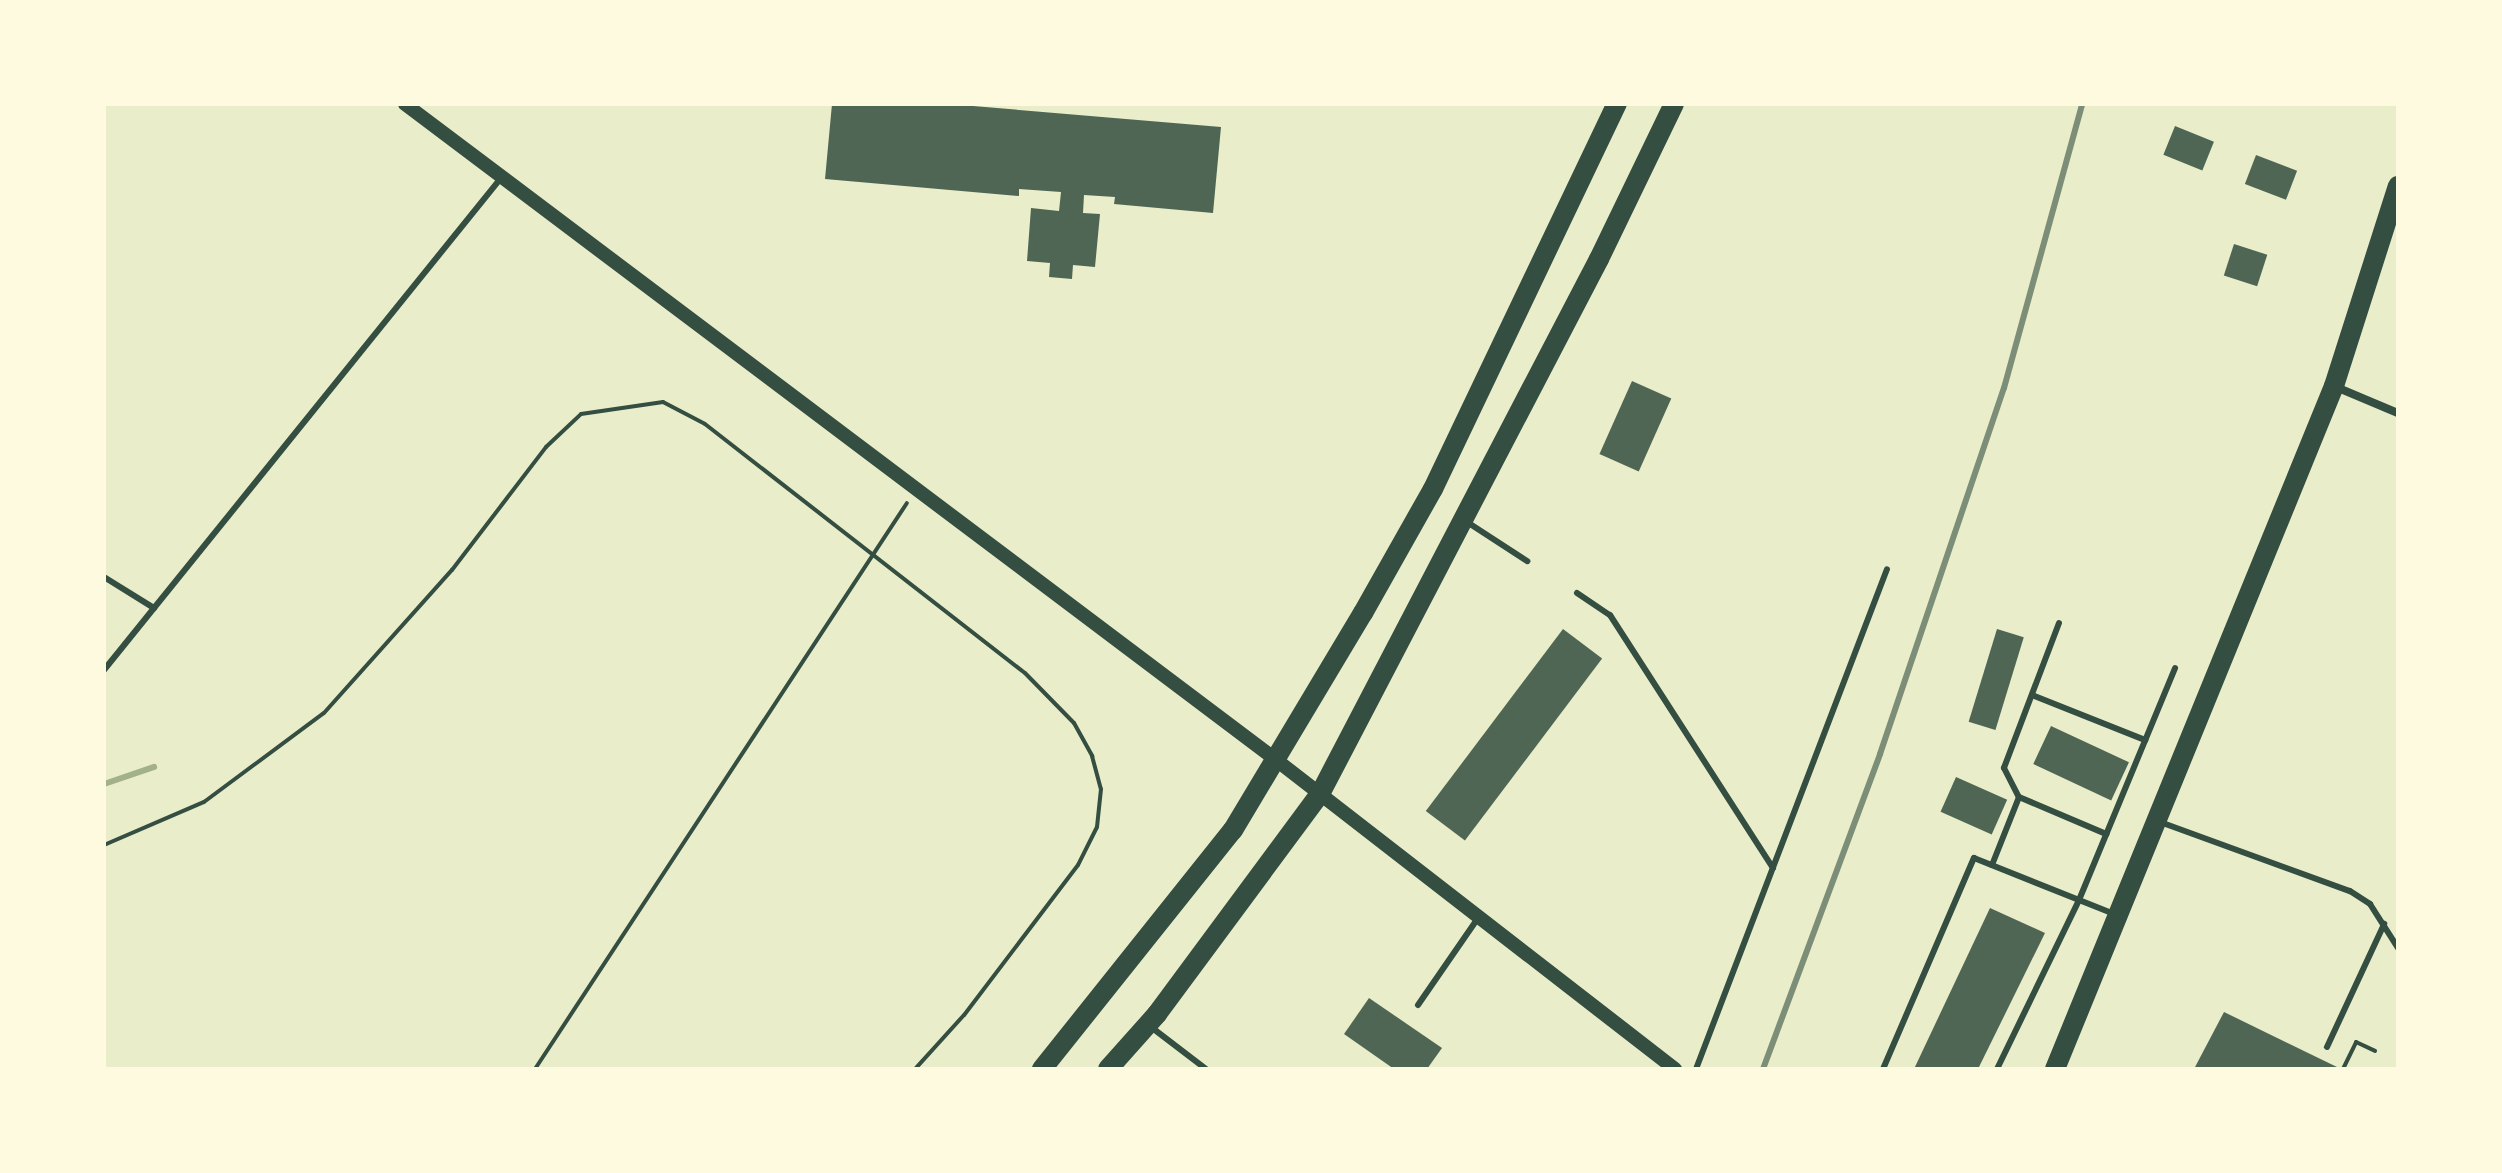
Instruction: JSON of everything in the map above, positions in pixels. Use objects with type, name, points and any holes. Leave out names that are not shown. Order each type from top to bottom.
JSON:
[{"type":"main road","points":[[1042,1069],[1214,855],[1275,759],[1433,489],[1617,104]]},
{"type":"main road","points":[[1108,1069],[1148,1024],[1320,794],[1464,520],[1674,104]]},
{"type":"main road","points":[[2055,1069],[2334,386],[2398,186]]},
{"type":"street","points":[[405,104],[1275,759],[1672,1068]]},
{"type":"street","points":[[2334,386],[2398,413]]},
{"type":"lane","points":[[104,670],[503,176]]},
{"type":"lane","points":[[1464,520],[1527,561]]},
{"type":"lane","points":[[1696,1069],[1887,569]]},
{"type":"lane","points":[[104,577],[154,608]]},
{"type":"lane","points":[[1577,593],[1610,615],[1773,868]]},
{"type":"lane","points":[[2059,623],[2004,768],[2019,797],[2106,834]]},
{"type":"lane","points":[[1997,1069],[2079,900],[2175,668]]},
{"type":"lane","points":[[2032,695],[2145,740]]},
{"type":"lane","points":[[1992,865],[2019,797]]},
{"type":"lane","points":[[2156,820],[2350,891],[2370,904],[2398,948]]},
{"type":"lane","points":[[1883,1069],[1974,858],[2117,916]]},
{"type":"lane","points":[[1418,1005],[1478,918]]},
{"type":"lane","points":[[2327,1047],[2384,924]]},
{"type":"lane","points":[[1148,1024],[1206,1069]]},
{"type":"path","points":[[104,845],[204,802],[324,713],[452,570],[546,447],[581,414],[663,402],[705,424],[876,554],[1025,673],[1074,723],[1092,756],[1101,789],[1097,827],[1078,865],[964,1015],[915,1069]]},
{"type":"path","points":[[535,1069],[916,490]]},
{"type":"path","points":[[2343,1069],[2356,1042],[2375,1051]]},
{"type":"building","points":[[832,104],[949,104],[1221,127],[1213,213],[1114,204],[1115,197],[1084,195],[1083,213],[1100,214],[1095,267],[1073,265],[1072,279],[1049,277],[1050,263],[1027,261],[1031,208],[1059,211],[1061,192],[1019,189],[1019,196],[825,179]]},
{"type":"building","points":[[2175,126],[2214,142],[2202,170],[2163,155]]},
{"type":"building","points":[[2256,155],[2297,171],[2286,200],[2245,184]]},
{"type":"building","points":[[2234,244],[2267,255],[2257,286],[2224,275]]},
{"type":"building","points":[[1632,381],[1671,398],[1639,472],[1599,454]]},
{"type":"building","points":[[1563,629],[1602,658],[1465,841],[1426,811]]},
{"type":"building","points":[[1997,629],[2024,637],[1995,730],[1969,722]]},
{"type":"building","points":[[2051,726],[2129,762],[2111,800],[2033,764]]},
{"type":"building","points":[[1956,777],[2007,800],[1992,834],[1941,812]]},
{"type":"building","points":[[1990,908],[2045,933],[1978,1069],[1914,1069]]},
{"type":"building","points":[[1369,998],[1442,1048],[1427,1069],[1394,1069],[1344,1034]]},
{"type":"building","points":[[2224,1012],[2337,1067],[2194,1069]]},
{"type":"waterway","points":[[104,784],[154,767]]},
{"type":"railway","points":[[1763,1069],[1880,754],[2004,388],[2082,104]]}]
